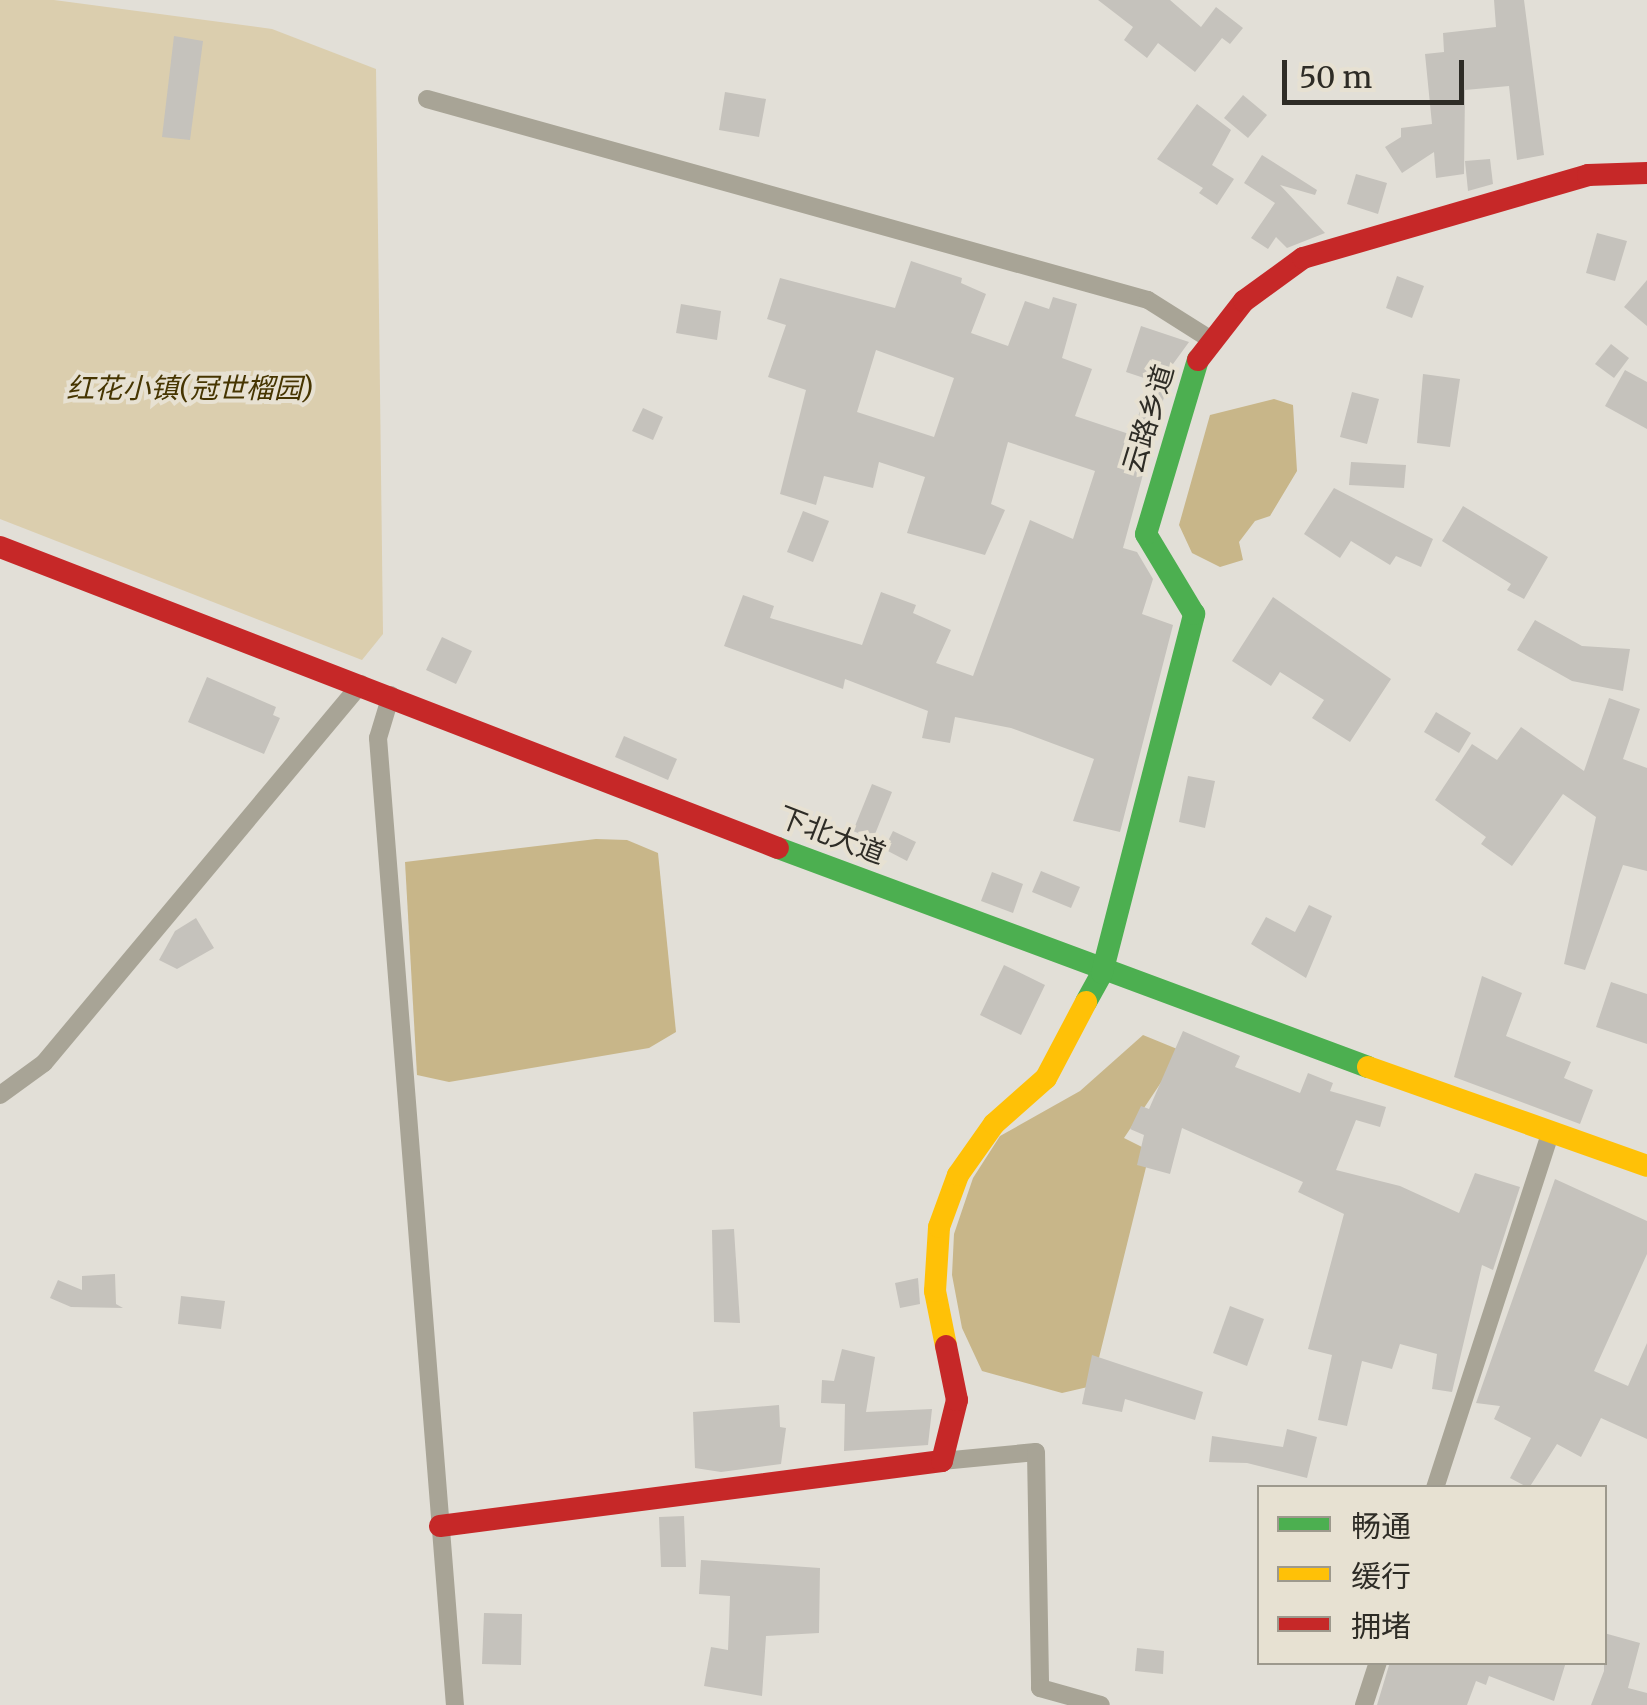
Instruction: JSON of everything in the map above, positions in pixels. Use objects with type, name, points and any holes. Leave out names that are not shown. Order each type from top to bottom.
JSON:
[{"type":"street","points":[[427,99],[1148,300],[1212,341]]},
{"type":"street","name":"云路乡道","points":[[942,1460],[957,1400],[935,1291],[939,1227],[958,1176],[994,1124],[1046,1078],[1102,973],[1194,614],[1146,534],[1190,369],[1244,301],[1303,258],[1588,175],[1647,173]]},
{"type":"street","name":"下北大道","points":[[0,546],[1102,973],[1647,1166]]},
{"type":"street","points":[[0,1095],[44,1063],[361,684]]},
{"type":"street","points":[[391,696],[378,738],[455,1705]]},
{"type":"street","points":[[1436,1485],[1551,1132]]},
{"type":"street","points":[[440,1526],[942,1460],[1036,1452],[1040,1688],[1102,1705]]},
{"type":"street","points":[[1364,1705],[1377,1665]]},
{"type":"green space","name":"红花小镇(冠世榴园)","points":[[0,0],[54,0],[272,29],[376,69],[383,634],[362,660],[0,519]]},
{"type":"shaded area","points":[[1274,399],[1293,405],[1297,471],[1270,516],[1255,521],[1239,542],[1243,560],[1220,567],[1192,553],[1179,525],[1210,415]]},
{"type":"shaded area","points":[[596,839],[627,840],[658,853],[676,1032],[649,1048],[449,1082],[417,1075],[405,862]]},
{"type":"shaded area","points":[[1143,1035],[1182,1051],[1124,1138],[1150,1151],[1092,1386],[1062,1393],[982,1371],[962,1328],[952,1275],[954,1234],[973,1178],[1000,1136],[1080,1091]]},
{"type":"building","points":[[1098,0],[1170,0],[1201,27],[1216,7],[1243,28],[1230,44],[1222,38],[1195,72],[1158,43],[1147,58],[1124,40],[1133,27]]},
{"type":"building","points":[[1494,0],[1524,0],[1544,155],[1517,160],[1509,86],[1465,90],[1464,174],[1436,178],[1434,152],[1402,173],[1385,147],[1401,137],[1401,128],[1432,124],[1425,54],[1444,52],[1443,33],[1496,27]]},
{"type":"building","points":[[174,36],[203,41],[190,140],[162,137]]},
{"type":"building","points":[[725,92],[766,99],[759,137],[719,130]]},
{"type":"building","points":[[1243,95],[1267,115],[1248,138],[1224,118]]},
{"type":"building","points":[[1197,104],[1231,130],[1212,165],[1234,179],[1217,205],[1199,193],[1203,188],[1157,159]]},
{"type":"building","points":[[1262,155],[1317,190],[1315,195],[1280,185],[1325,233],[1287,248],[1276,237],[1268,249],[1251,238],[1275,203],[1244,183]]},
{"type":"building","points":[[1490,159],[1493,184],[1468,191],[1465,161]]},
{"type":"building","points":[[1356,174],[1387,183],[1378,214],[1347,204]]},
{"type":"building","points":[[1597,233],[1627,241],[1615,281],[1586,273]]},
{"type":"building","points":[[911,261],[962,278],[961,283],[986,294],[971,333],[1008,346],[1025,301],[1049,309],[1053,297],[1077,304],[1062,358],[1092,369],[1075,416],[1132,435],[1150,380],[1126,372],[1141,326],[1189,342],[1173,364],[1123,548],[1137,552],[1153,579],[1142,614],[1173,625],[1120,832],[1073,821],[1094,759],[1011,728],[955,717],[950,743],[922,738],[928,711],[845,679],[843,689],[724,646],[743,595],[774,606],[770,618],[862,645],[881,592],[916,605],[913,613],[951,630],[936,663],[973,676],[1030,520],[1073,539],[1095,471],[1008,442],[991,504],[1005,510],[985,555],[907,533],[925,477],[879,462],[873,488],[824,476],[816,505],[780,494],[806,390],[768,377],[786,325],[767,319],[780,278],[895,308]],"holes":[[[876,350],[954,378],[934,437],[857,412]]]},
{"type":"building","points":[[1397,276],[1424,286],[1412,318],[1386,308]]},
{"type":"building","points":[[1647,280],[1647,326],[1624,307]]},
{"type":"building","points":[[681,304],[721,311],[717,340],[676,333]]},
{"type":"building","points":[[1611,344],[1629,358],[1614,378],[1595,364]]},
{"type":"building","points":[[1625,370],[1647,382],[1647,429],[1605,406]]},
{"type":"building","points":[[1423,374],[1460,379],[1450,447],[1417,443]]},
{"type":"building","points":[[1352,392],[1379,399],[1367,444],[1340,437]]},
{"type":"building","points":[[643,408],[663,417],[653,440],[632,431]]},
{"type":"building","points":[[1351,462],[1406,465],[1404,488],[1349,485]]},
{"type":"building","points":[[1334,488],[1433,539],[1421,567],[1396,556],[1390,565],[1351,541],[1340,558],[1304,534]]},
{"type":"building","points":[[1463,506],[1548,557],[1524,599],[1507,590],[1511,584],[1442,541]]},
{"type":"building","points":[[803,511],[829,521],[813,562],[787,552]]},
{"type":"building","points":[[1273,597],[1391,679],[1350,742],[1312,718],[1324,700],[1280,672],[1271,686],[1232,661]]},
{"type":"building","points":[[1535,620],[1582,646],[1630,649],[1623,691],[1572,681],[1517,650]]},
{"type":"building","points":[[442,637],[472,651],[456,684],[426,670]]},
{"type":"building","points":[[207,677],[276,707],[273,715],[280,718],[264,754],[188,722]]},
{"type":"building","points":[[1609,698],[1640,709],[1623,759],[1647,768],[1647,871],[1623,865],[1585,970],[1564,964],[1596,817],[1563,794],[1512,866],[1481,844],[1486,837],[1435,800],[1472,744],[1497,760],[1521,727],[1584,771]]},
{"type":"building","points":[[1436,712],[1471,733],[1459,753],[1424,732]]},
{"type":"building","points":[[624,736],[677,759],[668,780],[615,757]]},
{"type":"building","points":[[1188,776],[1215,781],[1205,828],[1179,822]]},
{"type":"building","points":[[872,784],[892,792],[873,839],[853,831]]},
{"type":"building","points":[[893,831],[916,842],[907,861],[884,849]]},
{"type":"building","points":[[1041,871],[1080,887],[1071,908],[1032,892]]},
{"type":"building","points":[[992,872],[1023,884],[1013,913],[981,901]]},
{"type":"building","points":[[1309,905],[1332,916],[1306,978],[1251,944],[1266,917],[1295,932]]},
{"type":"building","points":[[196,918],[214,948],[177,969],[159,960],[175,931]]},
{"type":"building","points":[[1004,965],[1045,985],[1021,1035],[980,1015]]},
{"type":"building","points":[[1482,976],[1522,993],[1506,1036],[1571,1062],[1564,1078],[1593,1090],[1580,1124],[1454,1077]]},
{"type":"building","points":[[1611,982],[1647,994],[1647,1044],[1596,1027]]},
{"type":"building","points":[[1183,1031],[1240,1056],[1235,1067],[1300,1093],[1308,1073],[1333,1083],[1330,1091],[1386,1107],[1380,1127],[1356,1120],[1336,1170],[1400,1186],[1459,1213],[1475,1173],[1520,1187],[1493,1270],[1482,1265],[1452,1392],[1432,1389],[1437,1354],[1400,1344],[1392,1369],[1362,1361],[1347,1426],[1318,1420],[1332,1355],[1308,1349],[1344,1214],[1298,1192],[1303,1182],[1182,1128],[1170,1174],[1137,1165],[1144,1135],[1130,1129],[1141,1106],[1149,1109]]},
{"type":"building","points":[[1555,1179],[1647,1221],[1647,1254],[1594,1371],[1628,1386],[1647,1343],[1647,1439],[1601,1418],[1581,1457],[1557,1444],[1531,1485],[1523,1485],[1510,1478],[1531,1438],[1494,1419],[1500,1406],[1476,1403]]},
{"type":"building","points":[[734,1229],[740,1323],[714,1322],[712,1230]]},
{"type":"building","points":[[115,1274],[116,1304],[123,1308],[71,1307],[50,1298],[58,1280],[82,1290],[82,1276]]},
{"type":"building","points":[[918,1278],[920,1304],[900,1308],[895,1283]]},
{"type":"building","points":[[181,1296],[225,1301],[221,1329],[178,1324]]},
{"type":"building","points":[[1230,1306],[1264,1319],[1247,1366],[1213,1353]]},
{"type":"building","points":[[842,1349],[875,1357],[866,1412],[932,1409],[928,1445],[844,1451],[845,1404],[821,1403],[822,1380],[834,1381]]},
{"type":"building","points":[[1092,1355],[1203,1392],[1195,1420],[1125,1399],[1122,1412],[1082,1404]]},
{"type":"building","points":[[779,1405],[780,1427],[786,1428],[781,1464],[721,1472],[695,1468],[693,1412]]},
{"type":"building","points":[[1287,1429],[1317,1437],[1307,1478],[1247,1463],[1209,1462],[1212,1436],[1283,1447]]},
{"type":"building","points":[[684,1516],[686,1567],[661,1567],[659,1517]]},
{"type":"building","points":[[701,1560],[820,1568],[819,1633],[766,1636],[762,1696],[704,1686],[711,1647],[728,1650],[730,1596],[699,1594]]},
{"type":"building","points":[[484,1613],[522,1614],[521,1665],[482,1664]]},
{"type":"building","points":[[1607,1634],[1640,1643],[1628,1688],[1647,1693],[1647,1705],[1591,1705],[1604,1671]]},
{"type":"building","points":[[1137,1648],[1164,1651],[1163,1674],[1135,1671]]},
{"type":"building","points":[[1389,1665],[1565,1665],[1554,1701],[1489,1676],[1486,1685],[1476,1681],[1467,1705],[1377,1705]]},
{"type":"traffic: fast","points":[[1086,1002],[1102,973],[1194,614],[1146,534],[1198,360]]},
{"type":"traffic: fast","points":[[778,848],[1368,1067]]},
{"type":"traffic: slow","points":[[946,1346],[935,1291],[939,1227],[958,1175],[994,1124],[1046,1078],[1086,1002]]},
{"type":"traffic: slow","points":[[1368,1067],[1647,1166]]},
{"type":"traffic: jam","points":[[1198,360],[1244,301],[1303,258],[1588,175],[1647,173]]},
{"type":"traffic: jam","points":[[0,547],[778,848]]},
{"type":"traffic: jam","points":[[440,1526],[942,1461],[957,1400],[946,1346]]}]
